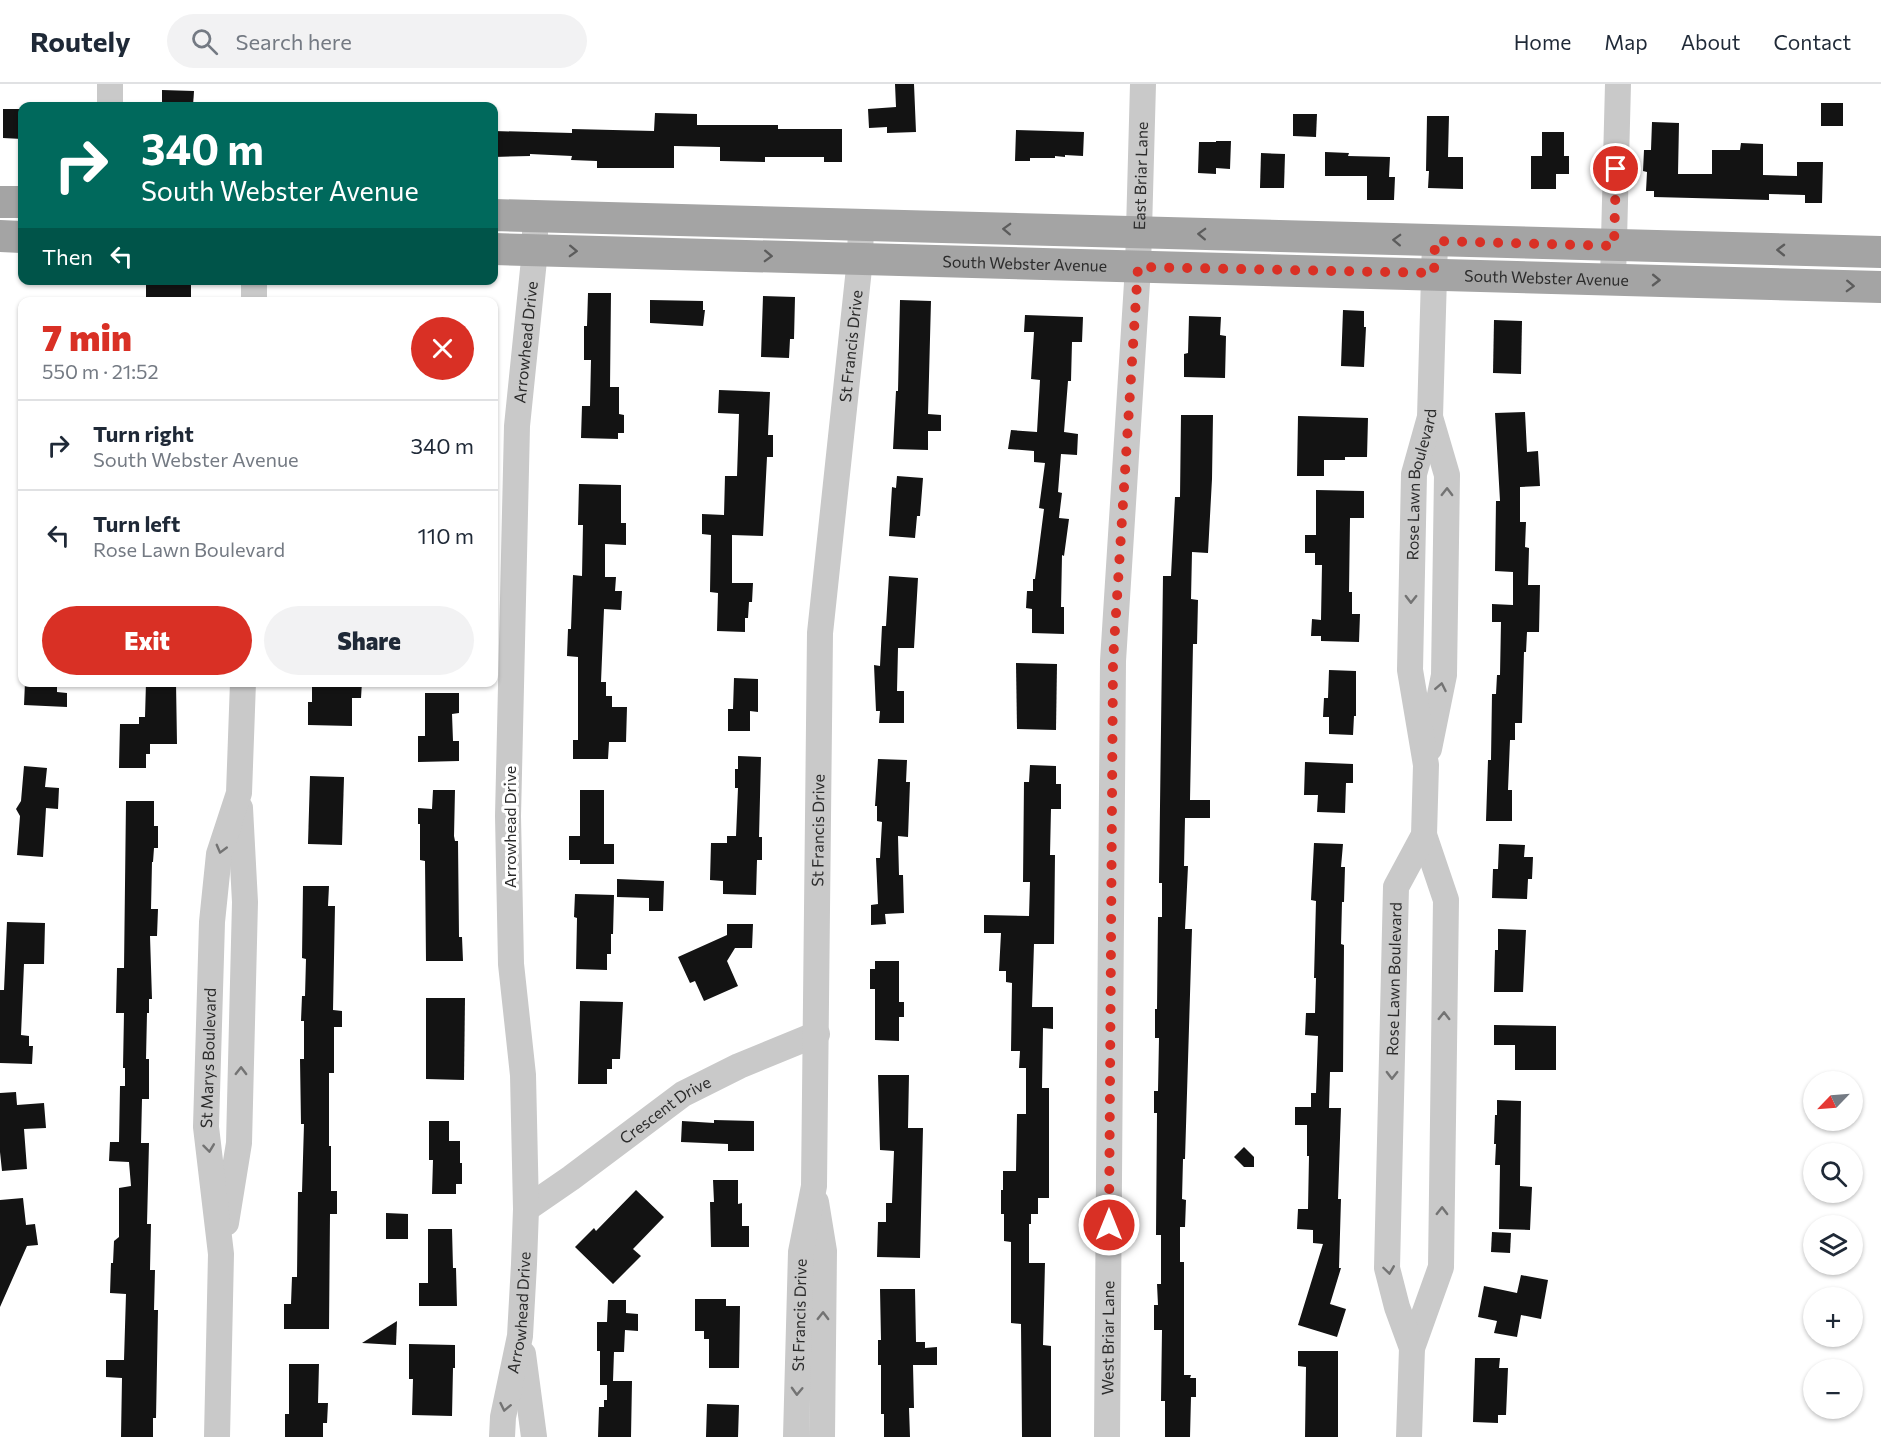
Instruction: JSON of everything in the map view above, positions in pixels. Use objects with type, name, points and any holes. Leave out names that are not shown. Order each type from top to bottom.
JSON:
[{"type":"main road","points":[[0,202],[18,202]]},
{"type":"main road","name":"South Webster Avenue","points":[[498,215],[1881,252]]},
{"type":"main road","points":[[0,236],[18,237]]},
{"type":"main road","name":"South Webster Avenue","points":[[498,249],[1881,287]]},
{"type":"street","points":[[110,84],[111,102]]},
{"type":"street","name":"East Briar Lane","points":[[1138,267],[1143,84]]},
{"type":"street","points":[[1613,279],[1618,84]]},
{"type":"street","name":"Arrowhead Drive","points":[[502,1437],[503,1417],[520,1335],[526,1209],[523,1075],[511,963],[508,816],[517,426],[535,250],[535,216]]},
{"type":"street","name":"St Francis Drive","points":[[796,1437],[801,1252],[814,1186],[820,633],[860,259],[861,225]]},
{"type":"street","name":"Rose Lawn Boulevard","points":[[1410,1436],[1412,1348],[1387,1268],[1396,887],[1424,835],[1426,765],[1444,675],[1447,474],[1430,417],[1435,241]]},
{"type":"street","name":"West Briar Lane","points":[[1107,1437],[1113,661],[1138,267]]},
{"type":"street","name":"St Marys Boulevard","points":[[217,1437],[221,1254],[206,1127],[212,922],[219,854],[239,793],[243,687]]},
{"type":"street","points":[[1412,1348],[1441,1267],[1446,900],[1424,835]]},
{"type":"street","name":"Crescent Drive","points":[[526,1209],[683,1094],[739,1066],[817,1034]]},
{"type":"street","points":[[814,1186],[824,1251],[822,1437]]},
{"type":"street","points":[[520,1335],[534,1437]]},
{"type":"building","points":[[895,84],[914,84],[916,132],[887,133],[887,127],[869,128],[868,109],[896,107]]},
{"type":"building","points":[[162,90],[194,91],[193,102],[162,102]]},
{"type":"building","points":[[1821,103],[1843,103],[1843,126],[1821,126]]},
{"type":"building","points":[[3,109],[18,109],[18,139],[3,138]]},
{"type":"building","points":[[655,113],[697,114],[697,125],[778,125],[778,129],[842,129],[842,162],[824,162],[824,157],[765,157],[765,162],[720,161],[720,147],[674,146],[674,168],[597,168],[597,161],[571,160],[572,156],[530,154],[530,156],[498,157],[498,131],[572,133],[572,129],[654,131]]},
{"type":"building","points":[[1293,114],[1317,114],[1316,137],[1293,136]]},
{"type":"building","points":[[1427,116],[1449,116],[1448,157],[1463,157],[1463,189],[1428,188]]},
{"type":"building","points":[[1652,122],[1679,123],[1678,174],[1712,174],[1712,150],[1740,150],[1741,143],[1763,144],[1763,175],[1797,176],[1797,162],[1823,162],[1822,203],[1805,203],[1805,195],[1769,194],[1769,200],[1654,197],[1654,191],[1646,191],[1647,172],[1643,171],[1644,150],[1651,150]]},
{"type":"building","points":[[1016,130],[1084,132],[1083,156],[1065,155],[1065,157],[1015,161]]},
{"type":"building","points":[[1542,132],[1564,132],[1564,156],[1569,156],[1569,174],[1556,174],[1556,189],[1531,189],[1531,156],[1542,156]]},
{"type":"building","points":[[1231,141],[1230,169],[1216,168],[1216,174],[1198,173],[1199,142]]},
{"type":"building","points":[[1325,152],[1349,153],[1348,156],[1390,157],[1389,177],[1395,177],[1394,200],[1367,200],[1367,176],[1325,176]]},
{"type":"building","points":[[1261,153],[1285,154],[1284,188],[1260,188]]},
{"type":"building","points":[[146,285],[191,285],[191,297],[146,297]]},
{"type":"building","points":[[588,293],[611,293],[610,387],[619,387],[619,414],[624,415],[624,433],[618,433],[618,439],[581,438],[582,406],[590,406],[591,360],[584,360],[584,326],[587,326]]},
{"type":"building","points":[[763,296],[795,297],[794,339],[790,339],[789,358],[761,357]]},
{"type":"building","points":[[650,300],[703,301],[703,310],[705,310],[703,326],[650,323]]},
{"type":"building","points":[[900,300],[931,301],[928,414],[941,415],[941,431],[928,431],[928,450],[893,449],[896,391],[898,391]]},
{"type":"building","points":[[1343,310],[1364,311],[1364,327],[1366,327],[1364,367],[1341,366]]},
{"type":"building","points":[[1025,315],[1083,317],[1082,342],[1072,342],[1071,381],[1068,381],[1064,432],[1078,434],[1077,455],[1061,454],[1058,492],[1062,493],[1059,518],[1069,519],[1064,556],[1062,555],[1061,607],[1064,607],[1064,634],[1032,633],[1032,609],[1026,608],[1027,591],[1033,591],[1033,579],[1035,579],[1044,509],[1039,508],[1045,463],[1034,462],[1034,451],[1008,449],[1011,430],[1037,432],[1040,380],[1031,379],[1034,332],[1024,332]]},
{"type":"building","points":[[1189,316],[1221,317],[1220,335],[1226,336],[1225,378],[1184,377],[1184,354],[1188,353]]},
{"type":"building","points":[[1494,320],[1522,321],[1521,374],[1493,373]]},
{"type":"building","points":[[719,390],[770,392],[768,435],[773,435],[773,457],[767,457],[763,536],[732,535],[732,583],[753,583],[752,602],[749,602],[748,618],[745,618],[745,632],[717,631],[718,593],[710,592],[711,535],[702,534],[702,514],[724,515],[725,476],[737,476],[739,414],[718,413]]},
{"type":"building","points":[[1525,412],[1527,452],[1538,451],[1540,486],[1520,487],[1520,522],[1526,522],[1525,547],[1529,548],[1528,585],[1540,585],[1539,632],[1527,632],[1526,652],[1524,652],[1522,723],[1515,723],[1515,740],[1510,740],[1508,790],[1512,790],[1512,821],[1486,821],[1488,760],[1491,760],[1492,694],[1496,694],[1497,675],[1500,675],[1501,622],[1492,622],[1492,604],[1513,605],[1513,572],[1495,571],[1496,501],[1500,501],[1495,413]]},
{"type":"building","points":[[1181,415],[1213,415],[1208,553],[1192,552],[1191,599],[1198,600],[1197,644],[1193,644],[1190,800],[1210,800],[1210,818],[1185,818],[1184,866],[1188,866],[1185,929],[1192,929],[1182,1199],[1186,1200],[1185,1227],[1180,1227],[1180,1262],[1184,1262],[1184,1375],[1196,1378],[1196,1397],[1191,1397],[1190,1437],[1165,1437],[1165,1401],[1161,1401],[1162,1330],[1154,1330],[1154,1305],[1158,1305],[1157,1284],[1161,1284],[1161,1235],[1156,1235],[1157,1113],[1154,1113],[1154,1091],[1158,1091],[1159,1038],[1155,1038],[1155,1009],[1157,1009],[1158,917],[1162,917],[1162,883],[1159,883],[1163,576],[1171,576],[1175,497],[1180,497]]},
{"type":"building","points":[[1298,416],[1368,418],[1367,457],[1324,460],[1324,476],[1297,476]]},
{"type":"building","points":[[897,476],[923,478],[920,516],[917,516],[915,538],[889,536],[892,487],[896,488]]},
{"type":"building","points":[[579,484],[621,485],[621,523],[626,523],[626,545],[605,544],[605,577],[616,577],[615,591],[622,591],[621,610],[604,609],[601,682],[606,682],[606,696],[612,696],[612,707],[627,707],[626,742],[609,742],[608,759],[573,759],[573,740],[578,740],[578,657],[567,656],[568,629],[571,629],[573,575],[582,576],[583,525],[578,525]]},
{"type":"building","points":[[1316,490],[1364,491],[1364,518],[1350,518],[1349,592],[1352,592],[1352,614],[1360,614],[1359,642],[1321,641],[1321,636],[1311,636],[1312,619],[1321,620],[1322,565],[1315,565],[1315,553],[1305,553],[1305,535],[1316,535]]},
{"type":"building","points":[[889,576],[918,578],[914,648],[898,648],[897,691],[904,691],[904,723],[879,723],[880,711],[876,711],[874,665],[880,666],[882,626],[886,626]]},
{"type":"building","points":[[1016,663],[1057,664],[1056,730],[1017,729]]},
{"type":"building","points":[[1329,670],[1356,671],[1356,716],[1354,716],[1353,735],[1329,734],[1329,717],[1323,717],[1324,698],[1328,698]]},
{"type":"building","points":[[734,678],[758,679],[758,712],[750,711],[750,731],[728,731],[728,709],[733,709]]},
{"type":"building","points":[[25,687],[57,687],[57,692],[67,693],[67,707],[24,705]]},
{"type":"building","points":[[146,687],[176,687],[177,744],[150,744],[150,754],[146,754],[146,768],[119,768],[120,724],[139,724],[139,717],[145,717]]},
{"type":"building","points":[[312,687],[362,687],[361,698],[352,698],[352,726],[308,725],[308,702],[312,702]]},
{"type":"building","points":[[425,693],[459,693],[459,713],[452,714],[453,741],[459,741],[459,761],[418,762],[418,736],[425,736]]},
{"type":"building","points":[[738,756],[761,757],[759,837],[762,837],[762,860],[757,860],[756,895],[723,894],[723,881],[710,880],[711,843],[727,843],[727,836],[736,836],[738,788],[735,788],[735,769],[738,769]]},
{"type":"building","points":[[878,759],[907,760],[906,782],[910,782],[908,837],[898,836],[899,875],[903,875],[904,913],[885,914],[886,924],[871,925],[871,905],[878,904],[876,858],[880,858],[882,822],[877,821],[877,806],[875,806]]},
{"type":"building","points":[[1305,762],[1353,764],[1353,783],[1346,783],[1345,813],[1317,812],[1318,795],[1304,795]]},
{"type":"building","points":[[1030,765],[1056,766],[1056,784],[1061,784],[1061,809],[1051,809],[1050,855],[1055,855],[1054,944],[1034,944],[1032,1007],[1053,1007],[1053,1029],[1043,1028],[1042,1088],[1049,1088],[1049,1198],[1038,1198],[1038,1214],[1031,1214],[1031,1224],[1029,1224],[1029,1263],[1045,1263],[1043,1345],[1051,1346],[1051,1437],[1022,1437],[1021,1324],[1011,1323],[1011,1242],[1004,1241],[1001,1190],[1003,1190],[1003,1171],[1016,1171],[1017,1114],[1026,1114],[1026,1068],[1019,1068],[1020,1051],[1011,1051],[1012,983],[1006,982],[1006,971],[999,971],[1001,933],[984,933],[984,915],[1029,916],[1030,882],[1023,882],[1024,782],[1029,782]]},
{"type":"building","points":[[24,766],[47,768],[45,787],[59,788],[58,809],[46,808],[43,857],[17,855],[20,816],[16,809],[21,801]]},
{"type":"building","points":[[310,776],[344,777],[342,845],[308,844]]},
{"type":"building","points":[[433,790],[455,790],[454,836],[455,841],[458,841],[459,937],[462,937],[463,961],[426,961],[425,861],[420,860],[418,808],[432,809]]},
{"type":"building","points":[[580,790],[604,790],[604,844],[614,844],[614,864],[580,864],[580,860],[569,860],[569,836],[580,836]]},
{"type":"building","points":[[126,801],[154,801],[154,826],[158,826],[158,848],[154,848],[152,862],[151,909],[158,909],[157,936],[150,936],[152,999],[149,999],[149,1013],[147,1013],[146,1059],[149,1059],[149,1099],[142,1099],[141,1143],[149,1143],[147,1224],[151,1224],[150,1270],[155,1270],[154,1310],[158,1310],[156,1418],[153,1418],[153,1437],[121,1437],[122,1378],[106,1377],[106,1360],[124,1360],[126,1294],[110,1293],[111,1263],[113,1263],[114,1241],[119,1237],[119,1188],[131,1186],[129,1162],[109,1161],[110,1142],[119,1142],[120,1086],[125,1086],[124,1013],[116,1013],[117,968],[124,968]]},
{"type":"building","points":[[1314,843],[1343,844],[1341,867],[1345,867],[1341,944],[1344,945],[1343,1072],[1330,1072],[1329,1108],[1341,1108],[1338,1199],[1341,1199],[1339,1268],[1341,1268],[1330,1304],[1346,1309],[1337,1337],[1298,1325],[1323,1244],[1313,1243],[1313,1230],[1297,1229],[1298,1209],[1308,1209],[1309,1156],[1307,1156],[1307,1125],[1295,1125],[1295,1107],[1311,1107],[1311,1093],[1316,1093],[1318,1036],[1305,1035],[1306,1013],[1315,1013],[1316,901],[1311,900]]},
{"type":"building","points":[[1499,844],[1525,845],[1524,857],[1533,857],[1532,879],[1528,879],[1527,899],[1492,898],[1493,869],[1498,869]]},
{"type":"building","points":[[617,879],[664,881],[663,911],[649,911],[649,898],[617,897]]},
{"type":"building","points":[[303,886],[329,886],[328,906],[335,906],[333,1010],[342,1011],[342,1027],[334,1027],[334,1073],[329,1073],[331,1191],[337,1191],[337,1214],[330,1214],[329,1329],[284,1329],[284,1304],[291,1304],[292,1277],[297,1277],[298,1192],[302,1192],[304,1124],[301,1124],[300,1059],[304,1059],[304,1021],[301,1021],[302,996],[305,996],[306,959],[302,958]]},
{"type":"building","points":[[575,894],[614,895],[613,934],[611,934],[611,954],[607,954],[607,970],[576,969]]},
{"type":"building","points":[[7,922],[45,923],[44,964],[24,964],[21,1035],[29,1036],[29,1046],[33,1046],[32,1064],[0,1063],[0,990],[4,990]]},
{"type":"building","points":[[727,924],[753,924],[752,948],[735,948],[727,961],[738,986],[704,1001],[695,981],[690,983],[678,957],[727,935]]},
{"type":"building","points":[[1498,929],[1526,930],[1523,992],[1494,992]]},
{"type":"building","points":[[875,961],[899,961],[899,1002],[904,1002],[904,1017],[899,1017],[899,1041],[875,1040],[875,989],[870,989],[870,969],[875,969]]},
{"type":"building","points":[[426,998],[465,998],[464,1080],[426,1079]]},
{"type":"building","points":[[580,1001],[623,1002],[620,1059],[612,1059],[612,1069],[607,1069],[607,1084],[578,1084]]},
{"type":"building","points":[[1494,1025],[1556,1026],[1556,1070],[1515,1070],[1515,1045],[1494,1045]]},
{"type":"building","points":[[878,1075],[909,1075],[908,1128],[923,1128],[920,1258],[877,1257],[878,1222],[886,1222],[886,1203],[892,1203],[894,1151],[880,1150]]},
{"type":"building","points":[[16,1092],[17,1105],[44,1103],[46,1128],[24,1129],[27,1169],[2,1171],[0,1093]]},
{"type":"building","points":[[1497,1100],[1521,1101],[1520,1186],[1532,1187],[1530,1230],[1499,1229],[1500,1165],[1495,1165],[1496,1144],[1494,1144]]},
{"type":"building","points":[[714,1120],[754,1121],[754,1151],[728,1151],[728,1144],[681,1142],[682,1121],[714,1123]]},
{"type":"building","points":[[429,1121],[449,1121],[449,1141],[460,1141],[462,1184],[456,1184],[456,1194],[432,1194],[433,1160],[429,1160]]},
{"type":"building","points":[[1244,1147],[1254,1157],[1254,1167],[1244,1167],[1234,1157]]},
{"type":"building","points":[[713,1180],[738,1180],[738,1204],[742,1203],[742,1226],[749,1226],[749,1247],[711,1247],[710,1202],[714,1202]]},
{"type":"building","points":[[636,1190],[664,1217],[633,1249],[641,1256],[613,1284],[575,1247],[594,1228],[596,1231]]},
{"type":"building","points":[[23,1198],[26,1225],[35,1224],[38,1245],[27,1246],[0,1307],[0,1200]]},
{"type":"building","points":[[386,1213],[408,1214],[408,1239],[386,1239]]},
{"type":"building","points":[[428,1229],[452,1229],[457,1306],[419,1306],[419,1283],[428,1283]]},
{"type":"building","points":[[1492,1232],[1511,1233],[1510,1253],[1491,1252]]},
{"type":"building","points":[[1521,1275],[1548,1280],[1541,1319],[1521,1315],[1517,1337],[1494,1333],[1497,1321],[1478,1317],[1484,1286],[1517,1293]]},
{"type":"building","points":[[880,1289],[915,1289],[916,1342],[925,1342],[925,1348],[937,1347],[937,1365],[913,1365],[914,1408],[909,1408],[910,1437],[884,1437],[884,1414],[881,1414],[881,1365],[878,1365],[878,1340],[881,1340]]},
{"type":"building","points":[[695,1299],[726,1299],[726,1306],[740,1306],[739,1368],[709,1368],[709,1339],[704,1339],[704,1331],[695,1331]]},
{"type":"building","points":[[608,1300],[626,1300],[626,1313],[638,1314],[638,1331],[625,1330],[624,1352],[614,1352],[613,1381],[632,1381],[631,1437],[598,1437],[599,1407],[604,1407],[604,1400],[607,1400],[607,1385],[600,1385],[597,1322],[607,1322]]},
{"type":"building","points":[[397,1321],[396,1345],[362,1343]]},
{"type":"building","points":[[409,1344],[455,1345],[452,1416],[412,1415],[413,1379],[409,1379]]},
{"type":"building","points":[[1298,1351],[1338,1351],[1338,1437],[1305,1437],[1306,1367],[1298,1366]]},
{"type":"building","points":[[1475,1358],[1500,1358],[1499,1368],[1508,1368],[1506,1415],[1498,1415],[1498,1423],[1473,1422]]},
{"type":"building","points":[[289,1364],[319,1364],[318,1403],[328,1403],[327,1423],[323,1423],[323,1437],[285,1437],[285,1414],[289,1414]]},
{"type":"building","points":[[707,1404],[739,1405],[738,1437],[706,1437]]},
{"type":"route","points":[[1109,1225],[1113,661],[1138,267],[1434,273],[1435,241],[1614,246],[1616,169]]}]
